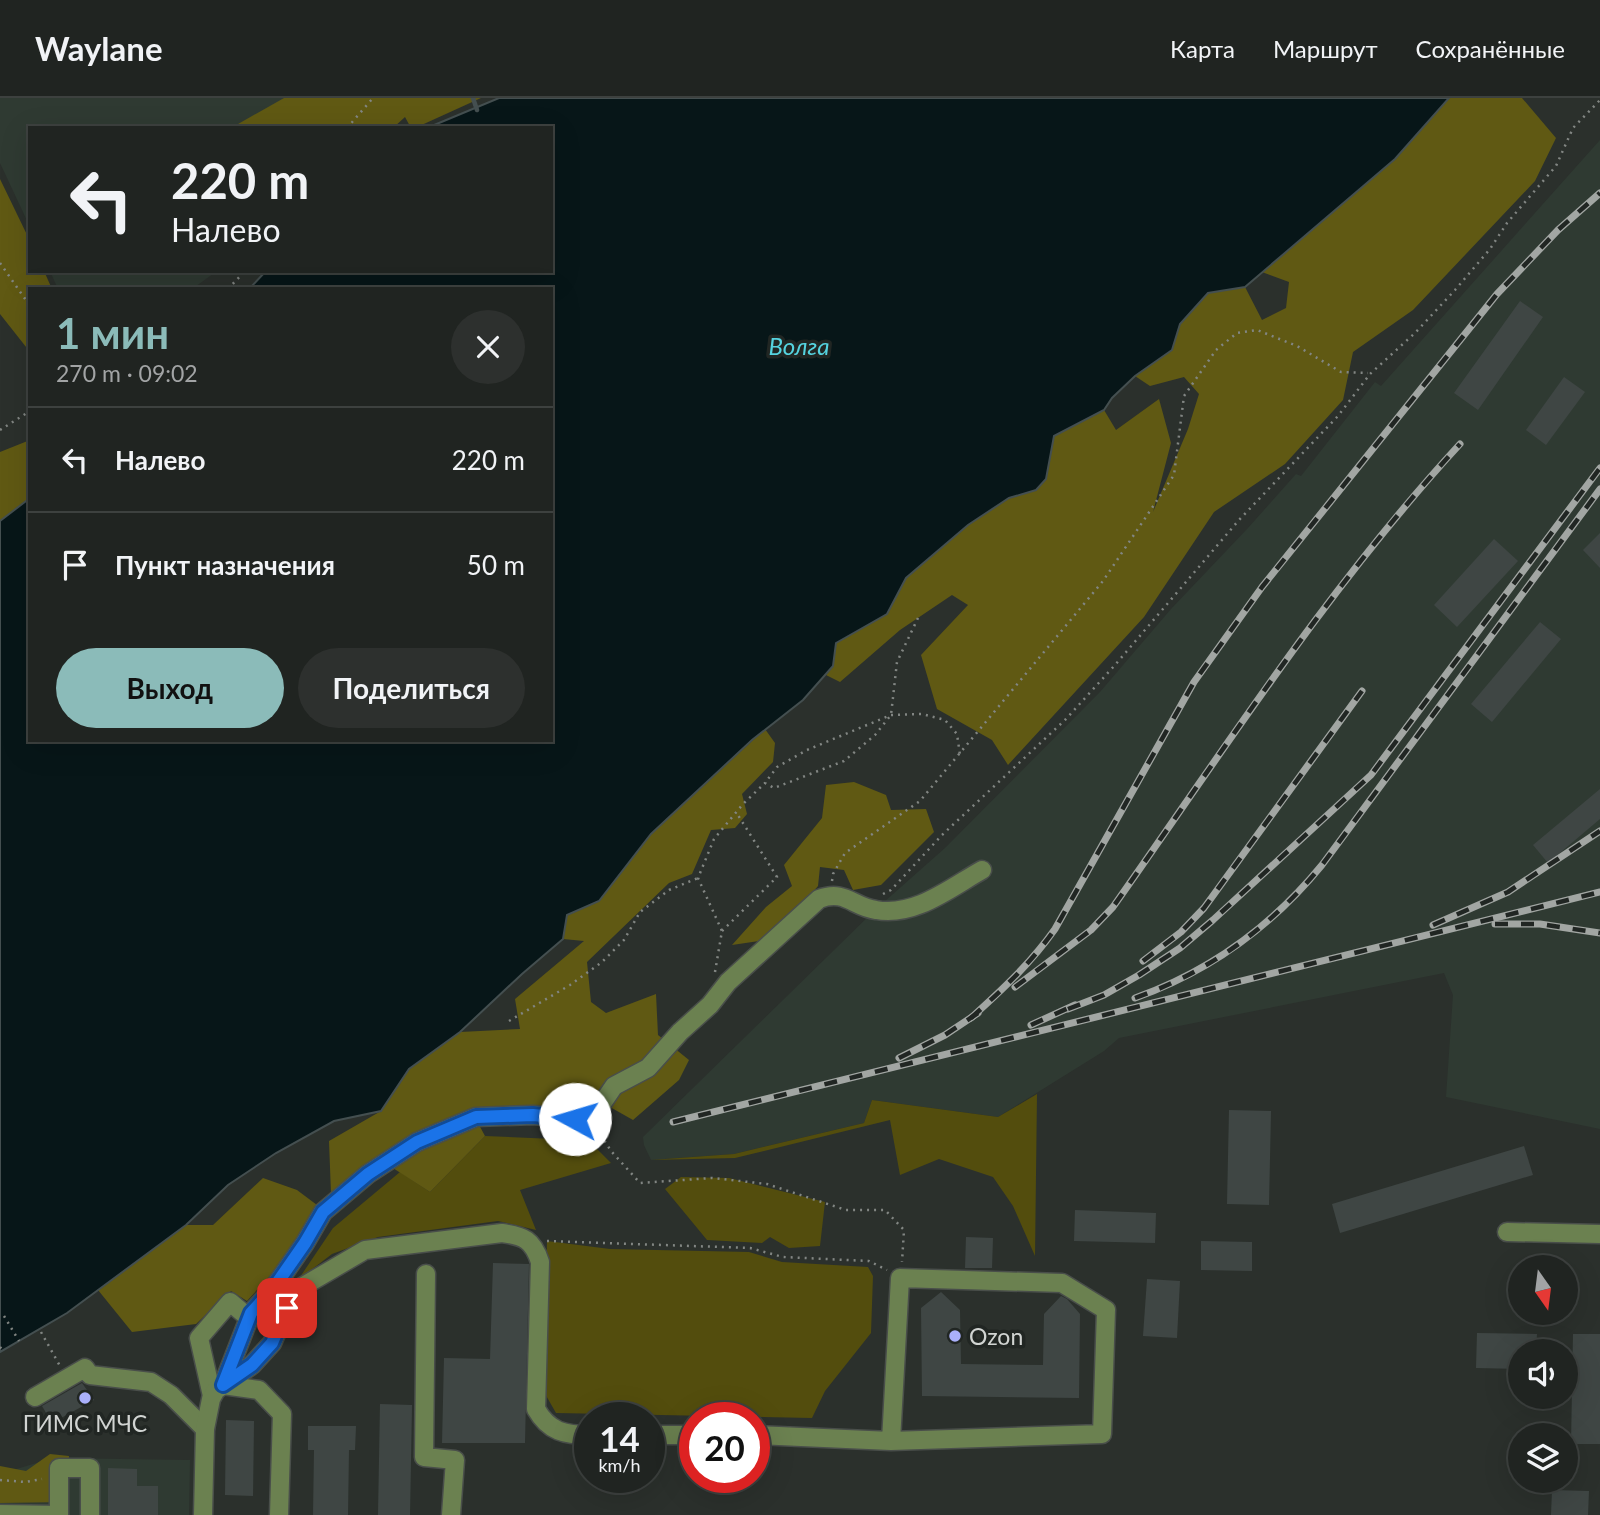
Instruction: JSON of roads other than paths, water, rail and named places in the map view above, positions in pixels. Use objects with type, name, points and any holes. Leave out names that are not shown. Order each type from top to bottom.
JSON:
[{"type":"lane","points":[[203,1515],[205,1429],[218,1390],[249,1318],[305,1243],[323,1212],[368,1174],[417,1142],[476,1117],[533,1115],[575,1119],[589,1116],[614,1087],[648,1068],[680,1032],[710,1005],[728,982],[819,899],[830,895],[846,897],[875,910],[914,908],[982,870]]},
{"type":"lane","points":[[1507,1232],[1600,1234]]},
{"type":"lane","points":[[218,1390],[252,1365],[272,1343],[295,1291],[365,1250],[502,1233],[517,1235],[527,1240],[536,1248],[540,1262],[536,1409],[543,1422],[554,1431],[574,1435]]},
{"type":"lane","points":[[426,1274],[424,1457],[455,1460],[451,1515]]},
{"type":"lane","points":[[770,1436],[891,1441],[1102,1434],[1106,1310],[1062,1283],[900,1278],[891,1441]]},
{"type":"lane","points":[[218,1390],[199,1338],[230,1302],[249,1318]]},
{"type":"lane","points":[[35,1397],[85,1368],[90,1375],[151,1382],[171,1395],[205,1429]]},
{"type":"lane","points":[[218,1390],[259,1390],[282,1414],[279,1515]]},
{"type":"lane","points":[[0,1514],[59,1515],[59,1468],[90,1468],[90,1515]]},
{"type":"water","name":"Волга","points":[[499,98],[1449,98],[1395,159],[1245,287],[1208,293],[1180,324],[1172,350],[1135,376],[1112,398],[1104,410],[1054,436],[1046,479],[1036,490],[1009,498],[968,525],[906,578],[887,614],[836,643],[833,666],[803,700],[752,740],[651,834],[599,901],[567,915],[563,939],[460,1032],[409,1069],[381,1111],[334,1121],[276,1153],[228,1185],[186,1225],[67,1313],[0,1352],[0,521],[28,500],[28,742],[553,742],[553,287],[251,287],[264,273],[553,273],[553,126],[432,126]]},
{"type":"waterway","points":[[473,98],[477,110]]},
{"type":"railway","points":[[971,1018],[1026,965],[1055,929],[1194,682],[1262,587],[1497,294],[1558,230],[1600,193]]},
{"type":"railway","points":[[1015,987],[1091,930],[1113,907],[1322,612],[1366,554],[1460,444]]},
{"type":"railway","points":[[1068,1009],[1104,995],[1180,948],[1371,775],[1600,468]]},
{"type":"railway","points":[[1135,998],[1163,987],[1214,960],[1261,927],[1303,887],[1600,489]]},
{"type":"railway","points":[[1143,961],[1181,932],[1204,908],[1362,691]]},
{"type":"railway","points":[[1433,925],[1508,892],[1600,831]]},
{"type":"railway","points":[[673,1122],[1600,892]]},
{"type":"railway","points":[[1495,924],[1540,924],[1600,933]]},
{"type":"railway","points":[[1031,1025],[1075,1005]]},
{"type":"railway","points":[[899,1058],[945,1035],[978,1013]]},
{"type":"place","name":"Ozon","points":[[955,1336]]},
{"type":"place","name":"ГИМС МЧС","points":[[85,1398]]}]
